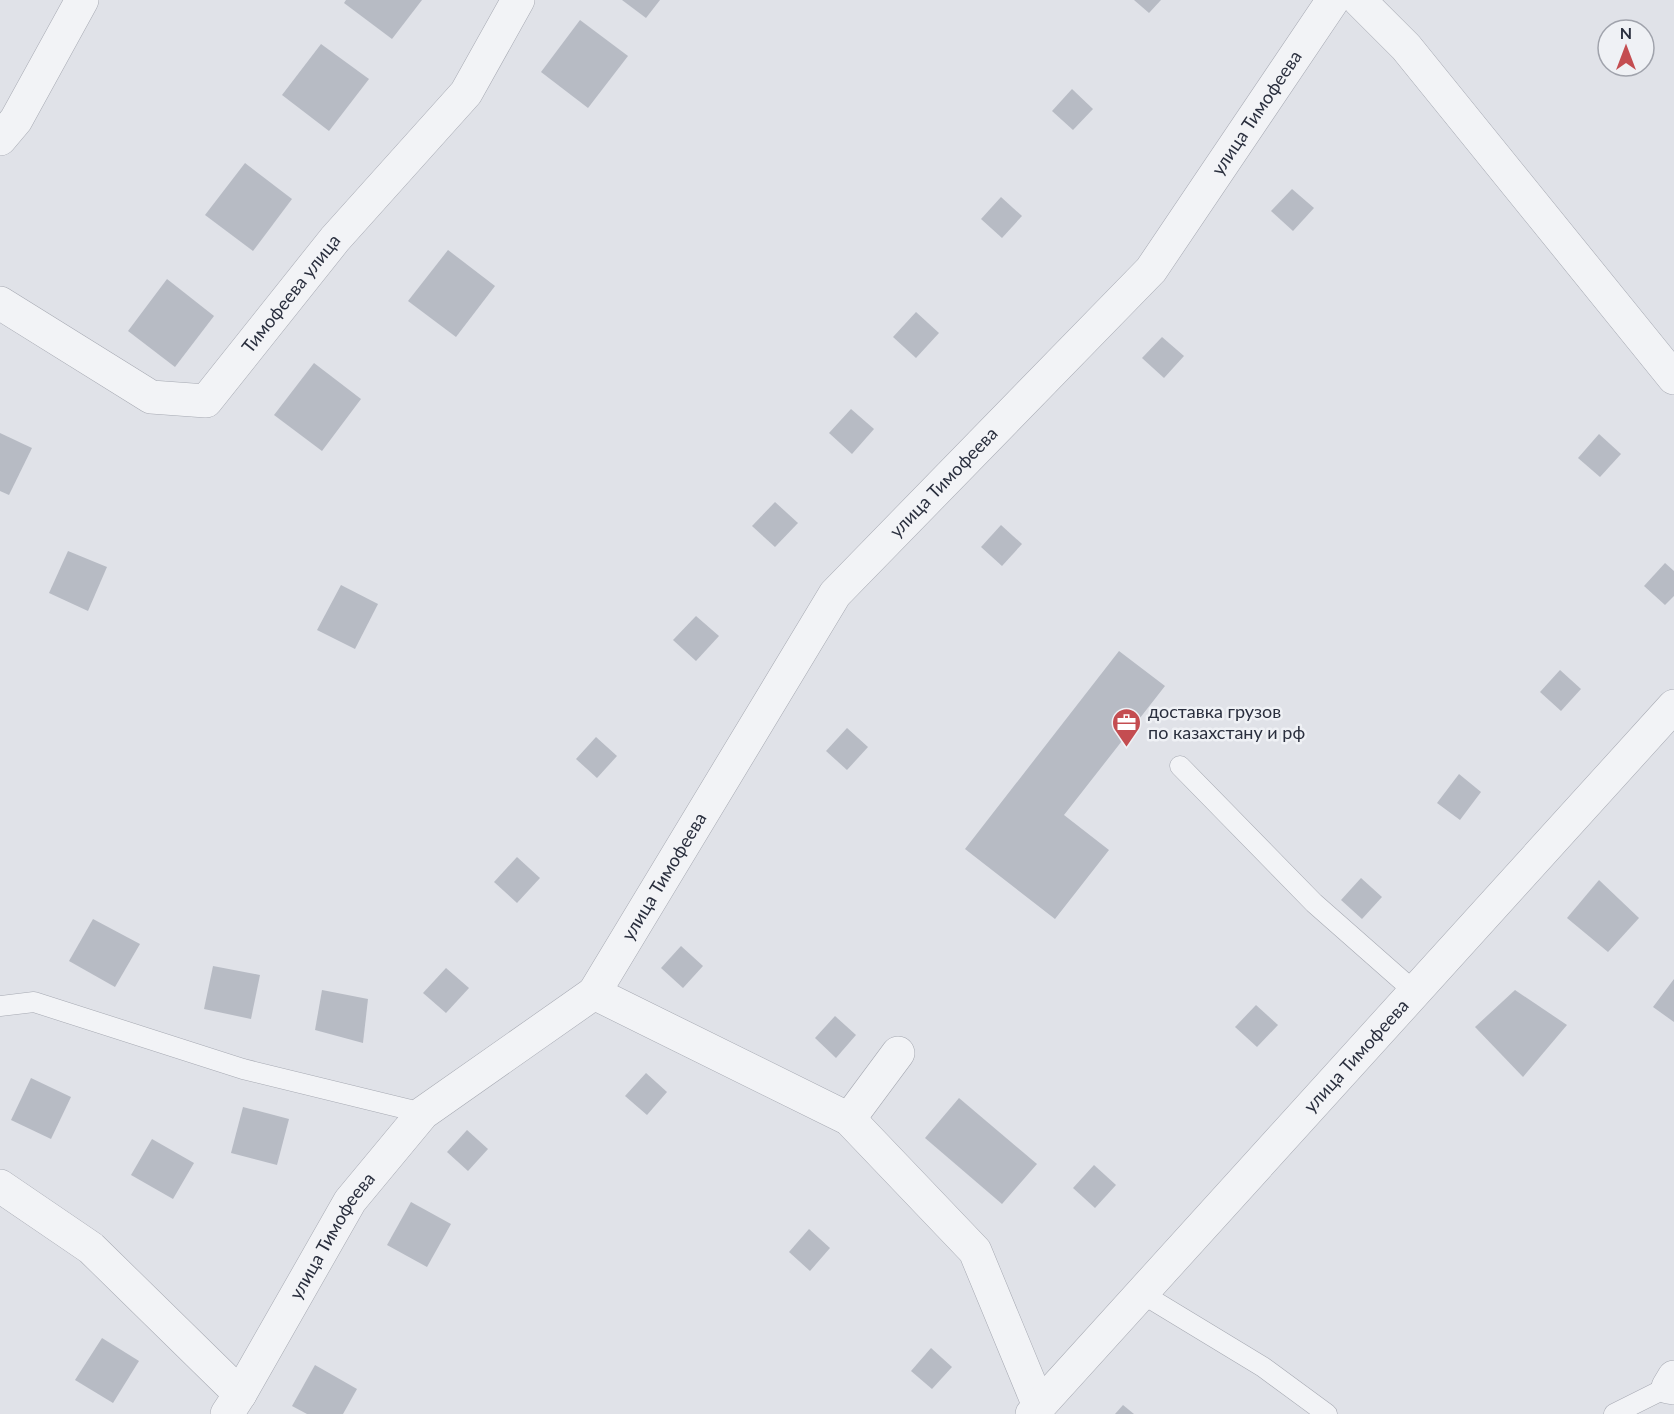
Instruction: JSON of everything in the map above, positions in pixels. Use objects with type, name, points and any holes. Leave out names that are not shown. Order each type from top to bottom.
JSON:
[{"type":"street","points":[[0,139],[16,120],[82,0]]},
{"type":"street","name":"Тимофеева улица","points":[[0,303],[151,397],[206,401],[335,239],[466,93],[518,0]]},
{"type":"street","name":"улица Тимофеева","points":[[0,1186],[91,1248],[233,1404],[350,1201],[423,1113],[594,993],[836,594],[1150,270],[1333,0]]},
{"type":"street","points":[[1359,0],[1406,47],[1674,378]]},
{"type":"street","name":"улица Тимофеева","points":[[594,993],[849,1119],[975,1251],[1036,1410],[1674,706]]},
{"type":"street","points":[[849,1119],[898,1053]]},
{"type":"lane","points":[[1180,766],[1314,903],[1415,992]]},
{"type":"lane","points":[[0,1006],[34,1002],[243,1070],[423,1113]]},
{"type":"lane","points":[[1142,1293],[1263,1367],[1327,1414]]},
{"type":"lane","points":[[1614,1414],[1672,1384]]},
{"type":"building","points":[[346,0],[422,0],[392,39],[344,3]]},
{"type":"building","points":[[622,0],[660,0],[646,18]]},
{"type":"building","points":[[1134,0],[1161,0],[1149,13]]},
{"type":"building","points":[[580,20],[628,56],[588,108],[541,72]]},
{"type":"building","points":[[321,44],[369,79],[329,131],[282,95]]},
{"type":"building","points":[[1072,89],[1093,109],[1073,130],[1052,111]]},
{"type":"building","points":[[245,163],[292,199],[253,251],[205,215]]},
{"type":"building","points":[[1292,189],[1314,208],[1293,231],[1271,211]]},
{"type":"building","points":[[1001,197],[1022,216],[1002,238],[981,219]]},
{"type":"building","points":[[448,250],[495,286],[456,337],[408,301]]},
{"type":"building","points":[[167,279],[214,316],[175,367],[128,331]]},
{"type":"building","points":[[916,312],[939,333],[916,358],[893,337]]},
{"type":"building","points":[[1162,337],[1184,356],[1164,378],[1142,358]]},
{"type":"building","points":[[314,363],[361,399],[322,451],[274,415]]},
{"type":"building","points":[[851,409],[874,429],[852,454],[829,433]]},
{"type":"building","points":[[0,433],[32,448],[9,495],[0,491]]},
{"type":"building","points":[[1599,434],[1621,454],[1600,477],[1578,458]]},
{"type":"building","points":[[775,502],[798,523],[775,547],[752,526]]},
{"type":"building","points":[[1001,525],[1022,544],[1002,566],[981,547]]},
{"type":"building","points":[[68,551],[107,567],[88,611],[49,593]]},
{"type":"building","points":[[1665,563],[1674,571],[1674,596],[1665,605],[1644,586]]},
{"type":"building","points":[[341,585],[378,604],[355,649],[317,630]]},
{"type":"building","points":[[696,616],[719,636],[696,661],[673,640]]},
{"type":"building","points":[[1119,651],[1165,686],[1064,815],[1109,850],[1055,919],[965,849]]},
{"type":"building","points":[[1560,670],[1581,689],[1561,711],[1540,692]]},
{"type":"building","points":[[847,728],[868,747],[847,770],[826,751]]},
{"type":"building","points":[[596,737],[617,756],[597,778],[576,759]]},
{"type":"building","points":[[1459,774],[1481,792],[1460,820],[1437,803]]},
{"type":"building","points":[[517,857],[540,878],[517,903],[494,882]]},
{"type":"building","points":[[1361,878],[1382,897],[1362,919],[1341,900]]},
{"type":"building","points":[[1599,880],[1639,918],[1608,952],[1567,918]]},
{"type":"building","points":[[93,919],[140,944],[115,987],[69,961]]},
{"type":"building","points":[[681,946],[703,966],[683,988],[661,968]]},
{"type":"building","points":[[213,966],[260,975],[251,1019],[204,1009]]},
{"type":"building","points":[[446,968],[469,988],[446,1013],[423,993]]},
{"type":"building","points":[[1674,979],[1674,1022],[1653,1007]]},
{"type":"building","points":[[322,990],[368,999],[363,1043],[315,1030]]},
{"type":"building","points":[[1515,990],[1567,1025],[1523,1077],[1475,1027]]},
{"type":"building","points":[[1256,1005],[1278,1025],[1257,1047],[1235,1027]]},
{"type":"building","points":[[835,1016],[856,1035],[836,1058],[815,1038]]},
{"type":"building","points":[[646,1073],[667,1092],[647,1115],[625,1096]]},
{"type":"building","points":[[31,1078],[71,1097],[51,1139],[11,1120]]},
{"type":"building","points":[[959,1098],[1037,1164],[1002,1204],[925,1138]]},
{"type":"building","points":[[243,1107],[289,1119],[277,1165],[231,1153]]},
{"type":"building","points":[[467,1130],[488,1149],[468,1171],[447,1152]]},
{"type":"building","points":[[152,1139],[194,1163],[173,1199],[131,1175]]},
{"type":"building","points":[[1094,1165],[1116,1185],[1095,1208],[1073,1188]]},
{"type":"building","points":[[411,1202],[451,1224],[427,1267],[387,1245]]},
{"type":"building","points":[[809,1229],[830,1248],[810,1271],[789,1252]]},
{"type":"building","points":[[102,1338],[139,1361],[113,1403],[75,1380]]},
{"type":"building","points":[[931,1348],[952,1367],[932,1389],[911,1371]]},
{"type":"building","points":[[315,1365],[357,1389],[343,1414],[307,1414],[292,1406]]},
{"type":"building","points":[[1123,1405],[1134,1414],[1115,1414]]},
{"type":"place","name":"доставка грузов по казахстану и рф","points":[[1127,748]]}]
